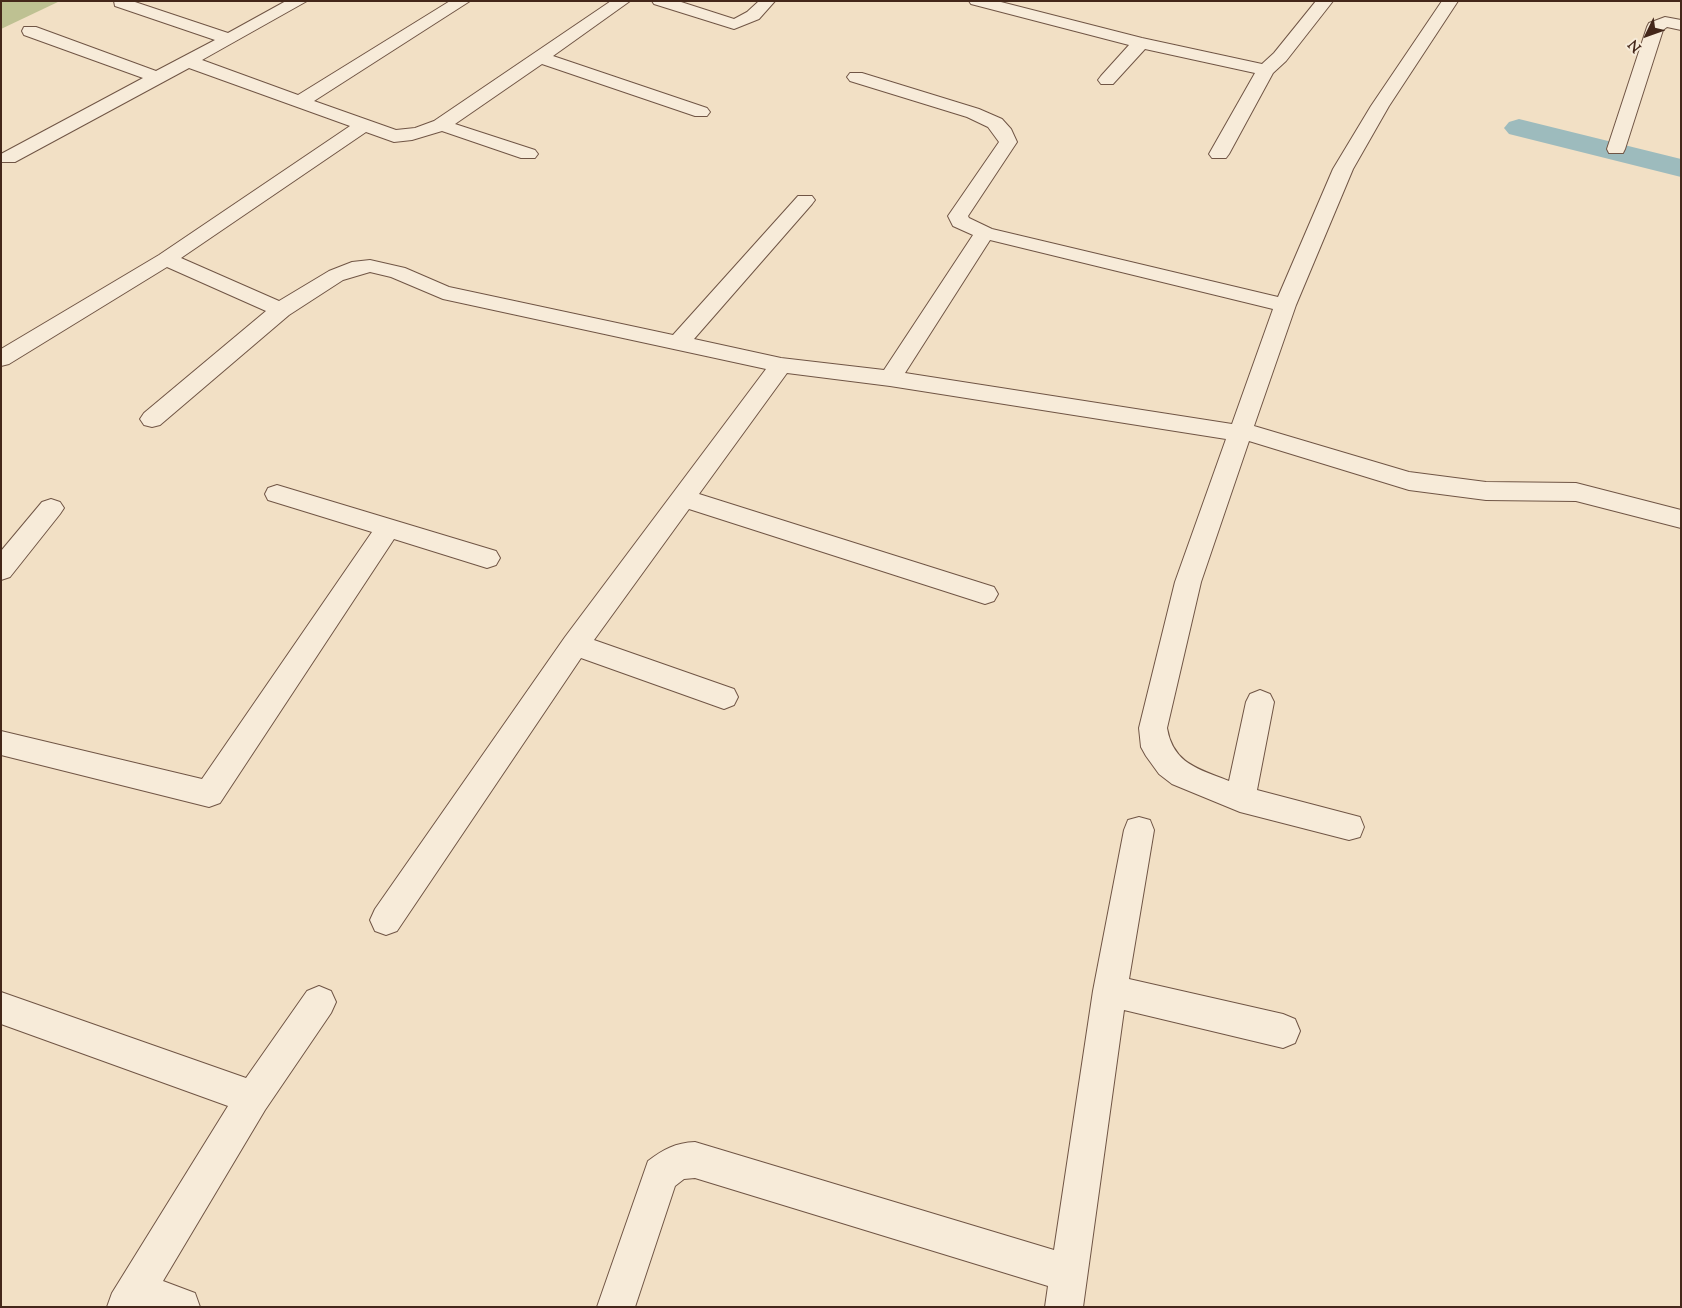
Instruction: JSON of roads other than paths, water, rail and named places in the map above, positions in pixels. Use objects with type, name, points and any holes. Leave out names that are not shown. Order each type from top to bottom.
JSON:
[{"type":"street","points":[[8,158],[190,62],[299,1]]},
{"type":"street","points":[[299,102],[462,1]]},
{"type":"street","points":[[190,62],[394,136],[406,136],[422,133],[441,125],[622,1]]},
{"type":"street","points":[[660,1],[734,24],[740,23],[765,6],[767,1]]},
{"type":"street","points":[[977,1],[1014,5],[1140,43],[1266,70]]},
{"type":"street","points":[[1219,154],[1266,70],[1280,57],[1325,1]]},
{"type":"street","points":[[1349,827],[1240,799],[1182,775],[1169,765],[1156,747],[1153,728],[1188,582],[1285,305],[1343,169],[1380,106],[1450,1]]},
{"type":"street","points":[[121,4],[230,39]]},
{"type":"street","points":[[1616,148],[1655,27],[1665,22],[1681,26]]},
{"type":"street","points":[[30,31],[159,78]]},
{"type":"street","points":[[1107,80],[1140,43]]},
{"type":"street","points":[[540,57],[701,112]]},
{"type":"street","points":[[856,76],[973,113],[995,123],[1004,133],[1008,142],[958,216],[960,222],[985,233],[1285,305]]},
{"type":"street","points":[[4,354],[166,259],[364,125]]},
{"type":"street","points":[[441,125],[528,154]]},
{"type":"street","points":[[679,342],[805,200]]},
{"type":"street","points":[[890,378],[985,233]]},
{"type":"street","points":[[166,259],[281,310]]},
{"type":"street","points":[[152,419],[281,310],[347,271],[372,266],[408,277],[443,292],[781,365],[890,378],[1239,432],[1409,481],[1486,491],[1576,492],[1681,519]]},
{"type":"street","points":[[386,920],[575,644],[781,365]]},
{"type":"street","points":[[278,494],[488,558]]},
{"type":"street","points":[[683,498],[985,594]]},
{"type":"street","points":[[1,570],[52,508]]},
{"type":"street","points":[[1,742],[209,794],[389,527]]},
{"type":"street","points":[[575,644],[724,697]]},
{"type":"street","points":[[1240,799],[1260,702]]},
{"type":"street","points":[[616,1307],[661,1174],[678,1161],[695,1160],[1067,1291],[1110,992],[1139,830]]},
{"type":"street","points":[[1110,992],[1283,1031]]},
{"type":"street","points":[[181,1307],[132,1299],[253,1098],[319,1002]]},
{"type":"street","points":[[1,1008],[253,1098]]},
{"type":"waterway","points":[[1519,128],[1681,168]]}]
